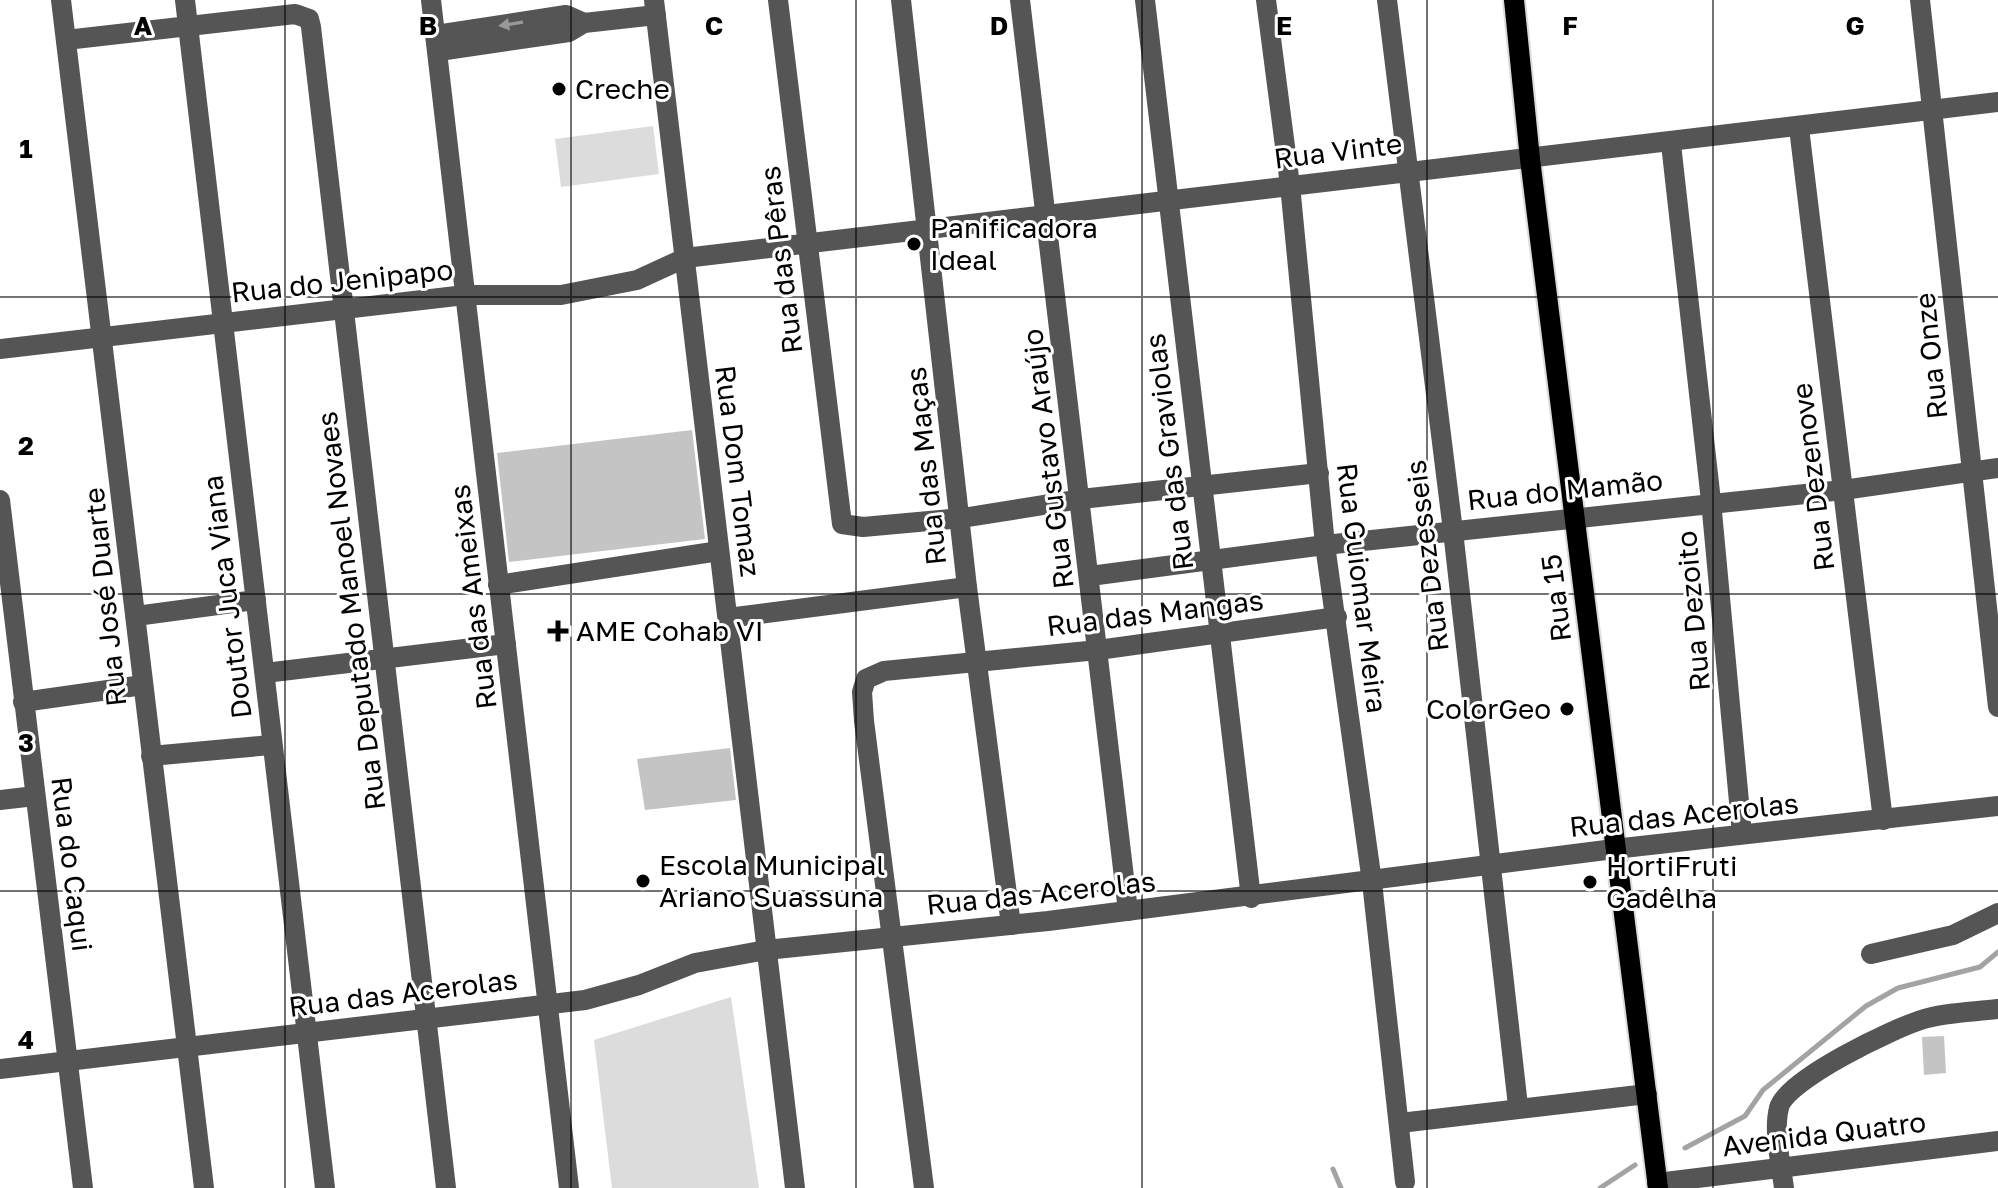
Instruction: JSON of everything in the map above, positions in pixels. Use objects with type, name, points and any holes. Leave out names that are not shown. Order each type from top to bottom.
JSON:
[{"type":"main road","name":"Rua 15","points":[[1514,0],[1530,159],[1658,1186]]},
{"type":"street","name":"Rua José Duarte","points":[[61,0],[104,337],[204,1188]]},
{"type":"street","name":"Doutor Juca Viana","points":[[185,0],[325,1188]]},
{"type":"street","name":"Rua das Ameixas","points":[[431,0],[569,1188]]},
{"type":"street","name":"Rua das Pêras","points":[[778,0],[838,513],[842,524],[851,528],[962,518]]},
{"type":"street","name":"Rua das Maças","points":[[901,0],[962,518],[967,587],[1011,925]]},
{"type":"street","name":"Rua Gustavo Araújo","points":[[1020,0],[1128,911]]},
{"type":"street","name":"Rua das Graviolas","points":[[1145,0],[1251,898]]},
{"type":"street","name":"Rua Guiomar Meira","points":[[1266,0],[1290,185],[1325,545],[1372,882],[1405,1182]]},
{"type":"street","name":"Rua Dezesseis","points":[[1387,0],[1453,531],[1518,1106]]},
{"type":"street","name":"Rua Onze","points":[[1920,0],[1998,707]]},
{"type":"street","points":[[438,43],[566,15],[584,23],[655,7]]},
{"type":"street","name":"Rua Dom Tomaz","points":[[655,7],[795,1188]]},
{"type":"street","name":"Rua Deputado Manoel Novaes","points":[[188,24],[295,14],[309,19],[311,27],[446,1188]]},
{"type":"street","points":[[66,40],[188,24]]},
{"type":"street","name":"Rua Vinte","points":[[685,258],[1168,202],[1409,170],[1671,144],[1998,102]]},
{"type":"street","name":"Rua Dezenove","points":[[1799,128],[1883,820]]},
{"type":"street","name":"Rua Dezoito","points":[[1671,144],[1711,501],[1742,834]]},
{"type":"street","name":"Rua do Jenipapo","points":[[0,349],[465,295],[561,295],[607,289],[649,276],[685,258]]},
{"type":"street","name":"Rua do Mamão","points":[[1090,576],[1325,545],[1711,501],[1843,490],[1998,468]]},
{"type":"street","points":[[962,518],[1081,499],[1319,473]]},
{"type":"street","name":"Rua do Caqui","points":[[0,500],[9,653],[23,702],[83,1188]]},
{"type":"street","points":[[498,585],[719,551]]},
{"type":"street","points":[[728,618],[967,587]]},
{"type":"street","points":[[136,616],[256,600]]},
{"type":"street","name":"Rua das Mangas","points":[[892,938],[863,687],[869,676],[884,671],[1098,650],[1337,617]]},
{"type":"street","points":[[265,673],[506,644]]},
{"type":"street","points":[[23,702],[143,685]]},
{"type":"street","points":[[151,756],[271,745]]},
{"type":"street","points":[[0,800],[35,796]]},
{"type":"street","name":"Rua das Acerolas","points":[[0,1069],[547,1004],[614,993],[695,963],[766,950],[1251,898],[1614,849],[1998,806]]},
{"type":"street","points":[[1871,954],[1953,935],[1998,913]]},
{"type":"street","points":[[892,938],[924,1188]]},
{"type":"street","points":[[1784,1188],[1778,1118],[1783,1099],[1854,1049],[1928,1017],[1998,1009]]},
{"type":"street","points":[[1400,1123],[1518,1106],[1647,1094]]},
{"type":"street","name":"Avenida Quatro","points":[[1658,1186],[1782,1166],[1998,1141]]},
{"type":"shaded area","points":[[653,126],[659,174],[561,187],[555,139]]},
{"type":"shaded area","points":[[731,997],[759,1188],[612,1188],[594,1040]]},
{"type":"building","points":[[692,430],[705,539],[509,562],[497,453]]},
{"type":"building","points":[[730,748],[736,800],[645,810],[637,759]]},
{"type":"building","points":[[1944,1036],[1946,1073],[1924,1075],[1922,1037]]},
{"type":"waterway","points":[[1685,1148],[1745,1116],[1763,1090],[1866,1006],[1898,988],[1980,967],[1998,952]]},
{"type":"waterway","points":[[1600,1188],[1635,1165]]},
{"type":"waterway","points":[[1333,1169],[1341,1188]]},
{"type":"place","name":"Creche","points":[[559,89]]},
{"type":"place","name":"Panificadora Ideal","points":[[914,244]]},
{"type":"place","name":"AME Cohab VI","points":[[558,631]]},
{"type":"place","name":"ColorGeo","points":[[1567,709]]},
{"type":"place","name":"Escola Municipal Ariano Suassuna","points":[[643,881]]},
{"type":"place","name":"HortiFruti Gadêlha","points":[[1590,882]]}]
